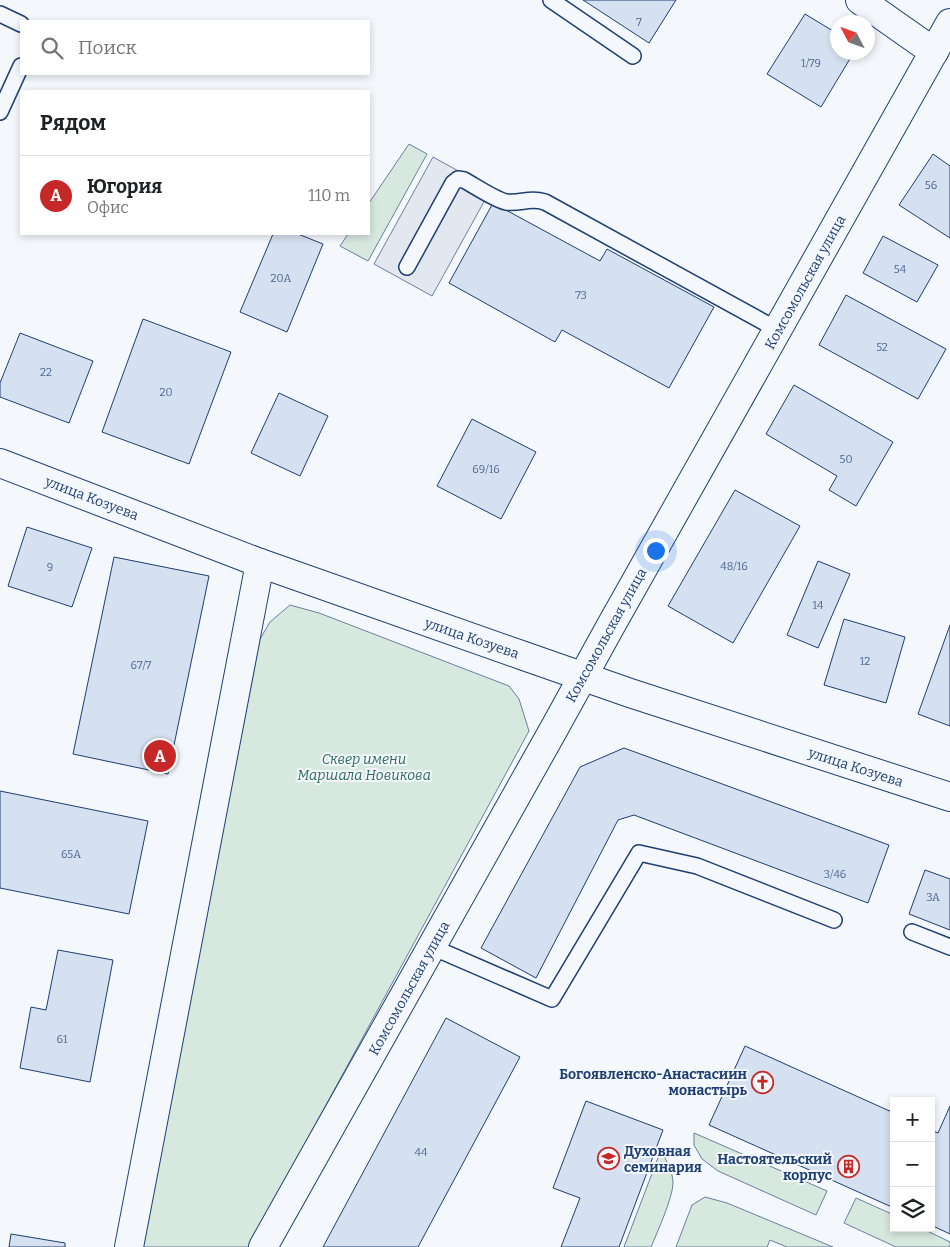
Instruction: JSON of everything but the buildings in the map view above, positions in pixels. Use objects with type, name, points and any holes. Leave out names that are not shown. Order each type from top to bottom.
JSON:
[{"type":"street","points":[[860,0],[934,52]]},
{"type":"street","name":"Комсомольская улица","points":[[263,1247],[950,23]]},
{"type":"street","name":"улица Козуева","points":[[0,463],[260,563],[583,677],[950,797]]},
{"type":"street","points":[[129,1247],[260,563]]},
{"type":"lane","points":[[551,0],[632,56]]},
{"type":"lane","points":[[0,14],[20,24]]},
{"type":"lane","points":[[0,112],[20,68]]},
{"type":"lane","points":[[408,267],[453,183],[458,179],[464,180],[506,202],[538,199],[546,202],[778,330]]},
{"type":"lane","points":[[432,947],[552,999],[639,853],[697,866],[834,920]]},
{"type":"lane","points":[[912,932],[950,947]]},
{"type":"green space","points":[[409,144],[427,154],[368,261],[340,246],[347,235],[370,235],[370,202]]},
{"type":"green space","name":"Сквер имени Маршала Новикова","points":[[290,605],[319,613],[509,686],[519,699],[529,731],[249,1247],[141,1247],[260,639],[270,622]]},
{"type":"green space","points":[[694,1133],[827,1191],[816,1215],[718,1171],[702,1159],[694,1145]]},
{"type":"green space","points":[[661,1150],[671,1170],[673,1179],[664,1215],[651,1247],[624,1247]]},
{"type":"green space","points":[[705,1197],[727,1203],[833,1247],[787,1247],[770,1240],[767,1247],[676,1247],[692,1205]]},
{"type":"green space","points":[[856,1198],[890,1213],[890,1232],[929,1232],[950,1242],[950,1247],[896,1247],[844,1223]]},
{"type":"shaded area","points":[[433,157],[491,189],[432,296],[374,264]]},
{"type":"place","name":"Югория","points":[[160,756]]},
{"type":"place","name":"Богоявленско-Анастасиин монастырь","points":[[763,1082]]},
{"type":"place","name":"Духовная семинария","points":[[608,1159]]},
{"type":"place","name":"Настоятельский корпус","points":[[848,1167]]}]
